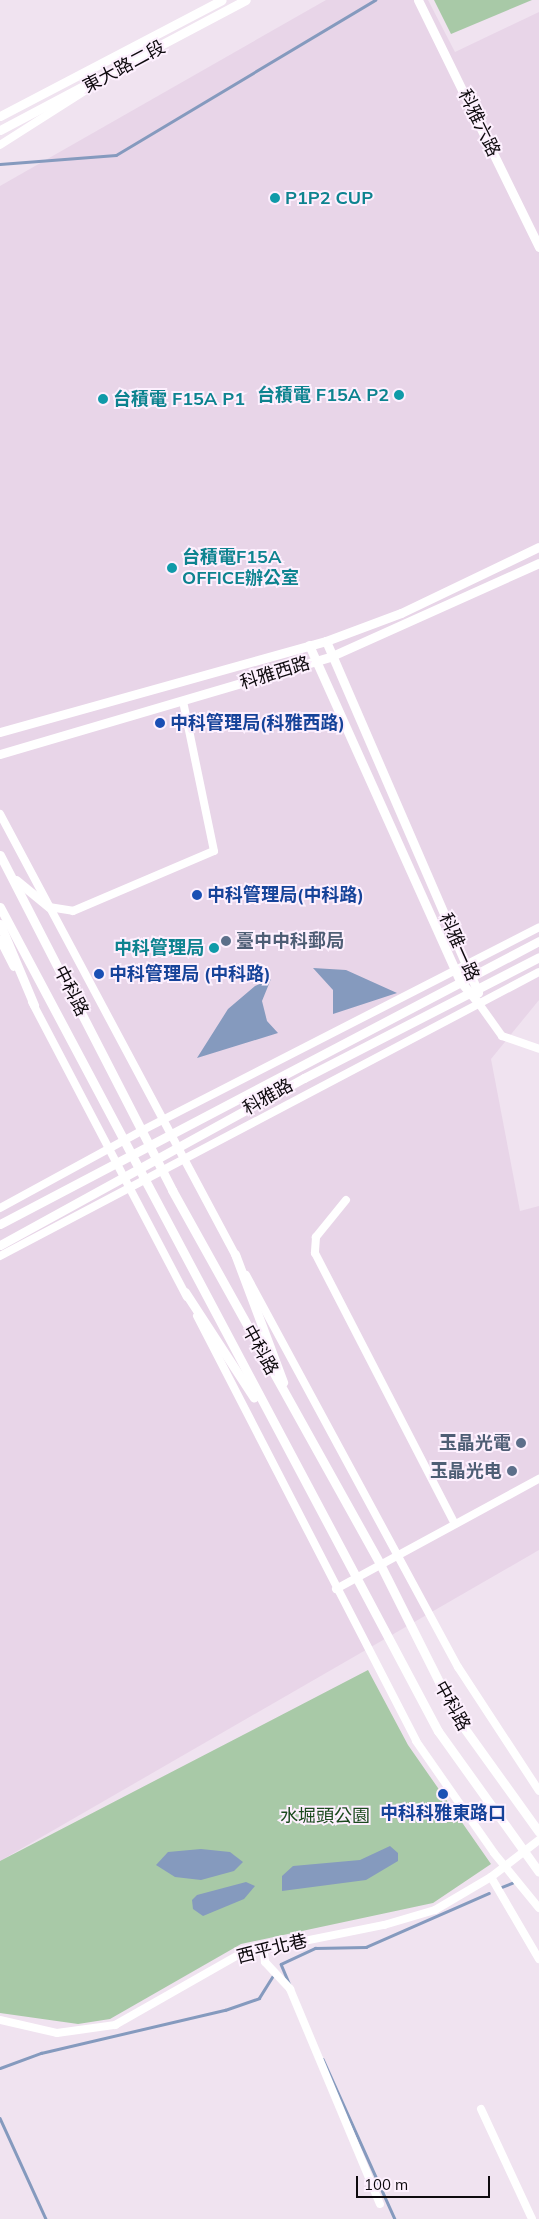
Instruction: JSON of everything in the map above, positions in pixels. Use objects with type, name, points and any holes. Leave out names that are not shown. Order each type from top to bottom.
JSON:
[{"type":"street","name":"東大路二段","points":[[0,116],[222,0]]},
{"type":"street","name":"東大路二段","points":[[0,130],[106,78],[246,0]]},
{"type":"street","name":"科雅六路","points":[[418,0],[539,247]]},
{"type":"street","points":[[0,145],[106,78]]},
{"type":"street","name":"科雅西路","points":[[0,732],[326,641],[400,613],[539,547]]},
{"type":"street","name":"科雅西路","points":[[0,754],[332,656],[539,563]]},
{"type":"street","name":"科雅一路","points":[[326,641],[471,976],[478,988],[478,1001]]},
{"type":"street","name":"科雅一路","points":[[309,645],[460,981],[467,994],[478,1001]]},
{"type":"street","points":[[12,876],[49,907],[73,911],[214,851],[183,701]]},
{"type":"street","name":"中科路","points":[[0,814],[458,1667],[539,1791]]},
{"type":"street","name":"中科路","points":[[0,855],[162,1169],[381,1566],[457,1718],[539,1832]]},
{"type":"street","name":"中科路","points":[[0,907],[142,1180],[287,1448],[360,1578],[438,1731],[522,1852],[539,1872]]},
{"type":"street","points":[[0,924],[34,1005]]},
{"type":"street","name":"科雅路","points":[[0,1208],[143,1130],[539,927]]},
{"type":"street","points":[[0,940],[116,1164],[185,1292],[336,1589],[416,1741],[506,1867],[539,1908]]},
{"type":"street","name":"科雅路","points":[[0,1224],[539,941]]},
{"type":"street","name":"科雅路","points":[[0,1245],[157,1158],[539,957]]},
{"type":"street","name":"科雅路","points":[[0,1256],[478,1001],[539,972]]},
{"type":"street","points":[[478,1001],[502,1036],[539,1049]]},
{"type":"street","points":[[346,1200],[316,1237],[315,1252],[455,1524]]},
{"type":"street","points":[[235,1254],[295,1413]]},
{"type":"street","points":[[185,1292],[287,1448]]},
{"type":"street","points":[[336,1589],[360,1578],[539,1479]]},
{"type":"street","name":"西平北巷","points":[[0,2020],[58,2033],[94,2031],[143,2011],[240,1954],[263,1947],[384,1925],[436,1910],[506,1867],[539,1840]]},
{"type":"street","points":[[491,1877],[539,1959]]},
{"type":"street","points":[[263,1947],[265,1962],[290,1989],[380,2204]]},
{"type":"street","points":[[481,2109],[532,2219]]},
{"type":"shaded area","points":[[326,0],[428,0],[455,52],[539,12],[539,1000],[491,1059],[520,1211],[539,1206],[539,1550],[0,1861],[0,186]]},
{"type":"green space","points":[[434,0],[532,0],[451,34]]},
{"type":"green space","name":"水堀頭公園","points":[[368,1670],[408,1745],[491,1864],[433,1903],[241,1944],[110,2019],[78,2024],[0,2013],[0,1861]]},
{"type":"water","points":[[313,968],[346,970],[397,993],[333,1014],[333,990]]},
{"type":"water","points":[[271,979],[262,1001],[267,1021],[278,1033],[197,1058],[228,1009],[255,986]]},
{"type":"water","points":[[390,1846],[398,1853],[398,1861],[366,1880],[282,1891],[282,1876],[293,1866],[360,1860]]},
{"type":"water","points":[[201,1849],[230,1852],[243,1862],[234,1871],[201,1880],[175,1877],[156,1865],[168,1852]]},
{"type":"water","points":[[246,1882],[255,1886],[244,1899],[203,1916],[193,1909],[192,1900],[197,1895]]},
{"type":"waterway","points":[[0,164],[116,155],[375,0]]},
{"type":"waterway","points":[[502,1887],[512,1883]]},
{"type":"waterway","points":[[281,1964],[315,1948],[366,1947],[489,1893]]},
{"type":"waterway","points":[[281,1964],[290,1985]]},
{"type":"waterway","points":[[0,2068],[41,2053],[225,2010],[259,1998],[272,1977]]},
{"type":"waterway","points":[[323,2059],[395,2219]]},
{"type":"waterway","points":[[0,2118],[46,2219]]},
{"type":"place","name":"P1P2 CUP","points":[[275,198]]},
{"type":"place","name":"台積電 F15A P2","points":[[399,395]]},
{"type":"place","name":"台積電 F15A P1","points":[[103,399]]},
{"type":"place","name":"台積電F15A OFFICE辦公室","points":[[172,568]]},
{"type":"place","name":"中科管理局(科雅西路)","points":[[160,723]]},
{"type":"place","name":"中科管理局(中科路)","points":[[197,895]]},
{"type":"place","name":"臺中中科郵局","points":[[226,941]]},
{"type":"place","name":"中科管理局","points":[[214,948]]},
{"type":"place","name":"中科管理局 (中科路)","points":[[99,974]]},
{"type":"place","name":"玉晶光電","points":[[521,1443]]},
{"type":"place","name":"玉晶光电","points":[[512,1471]]},
{"type":"place","name":"中科科雅東路口","points":[[443,1794]]}]
